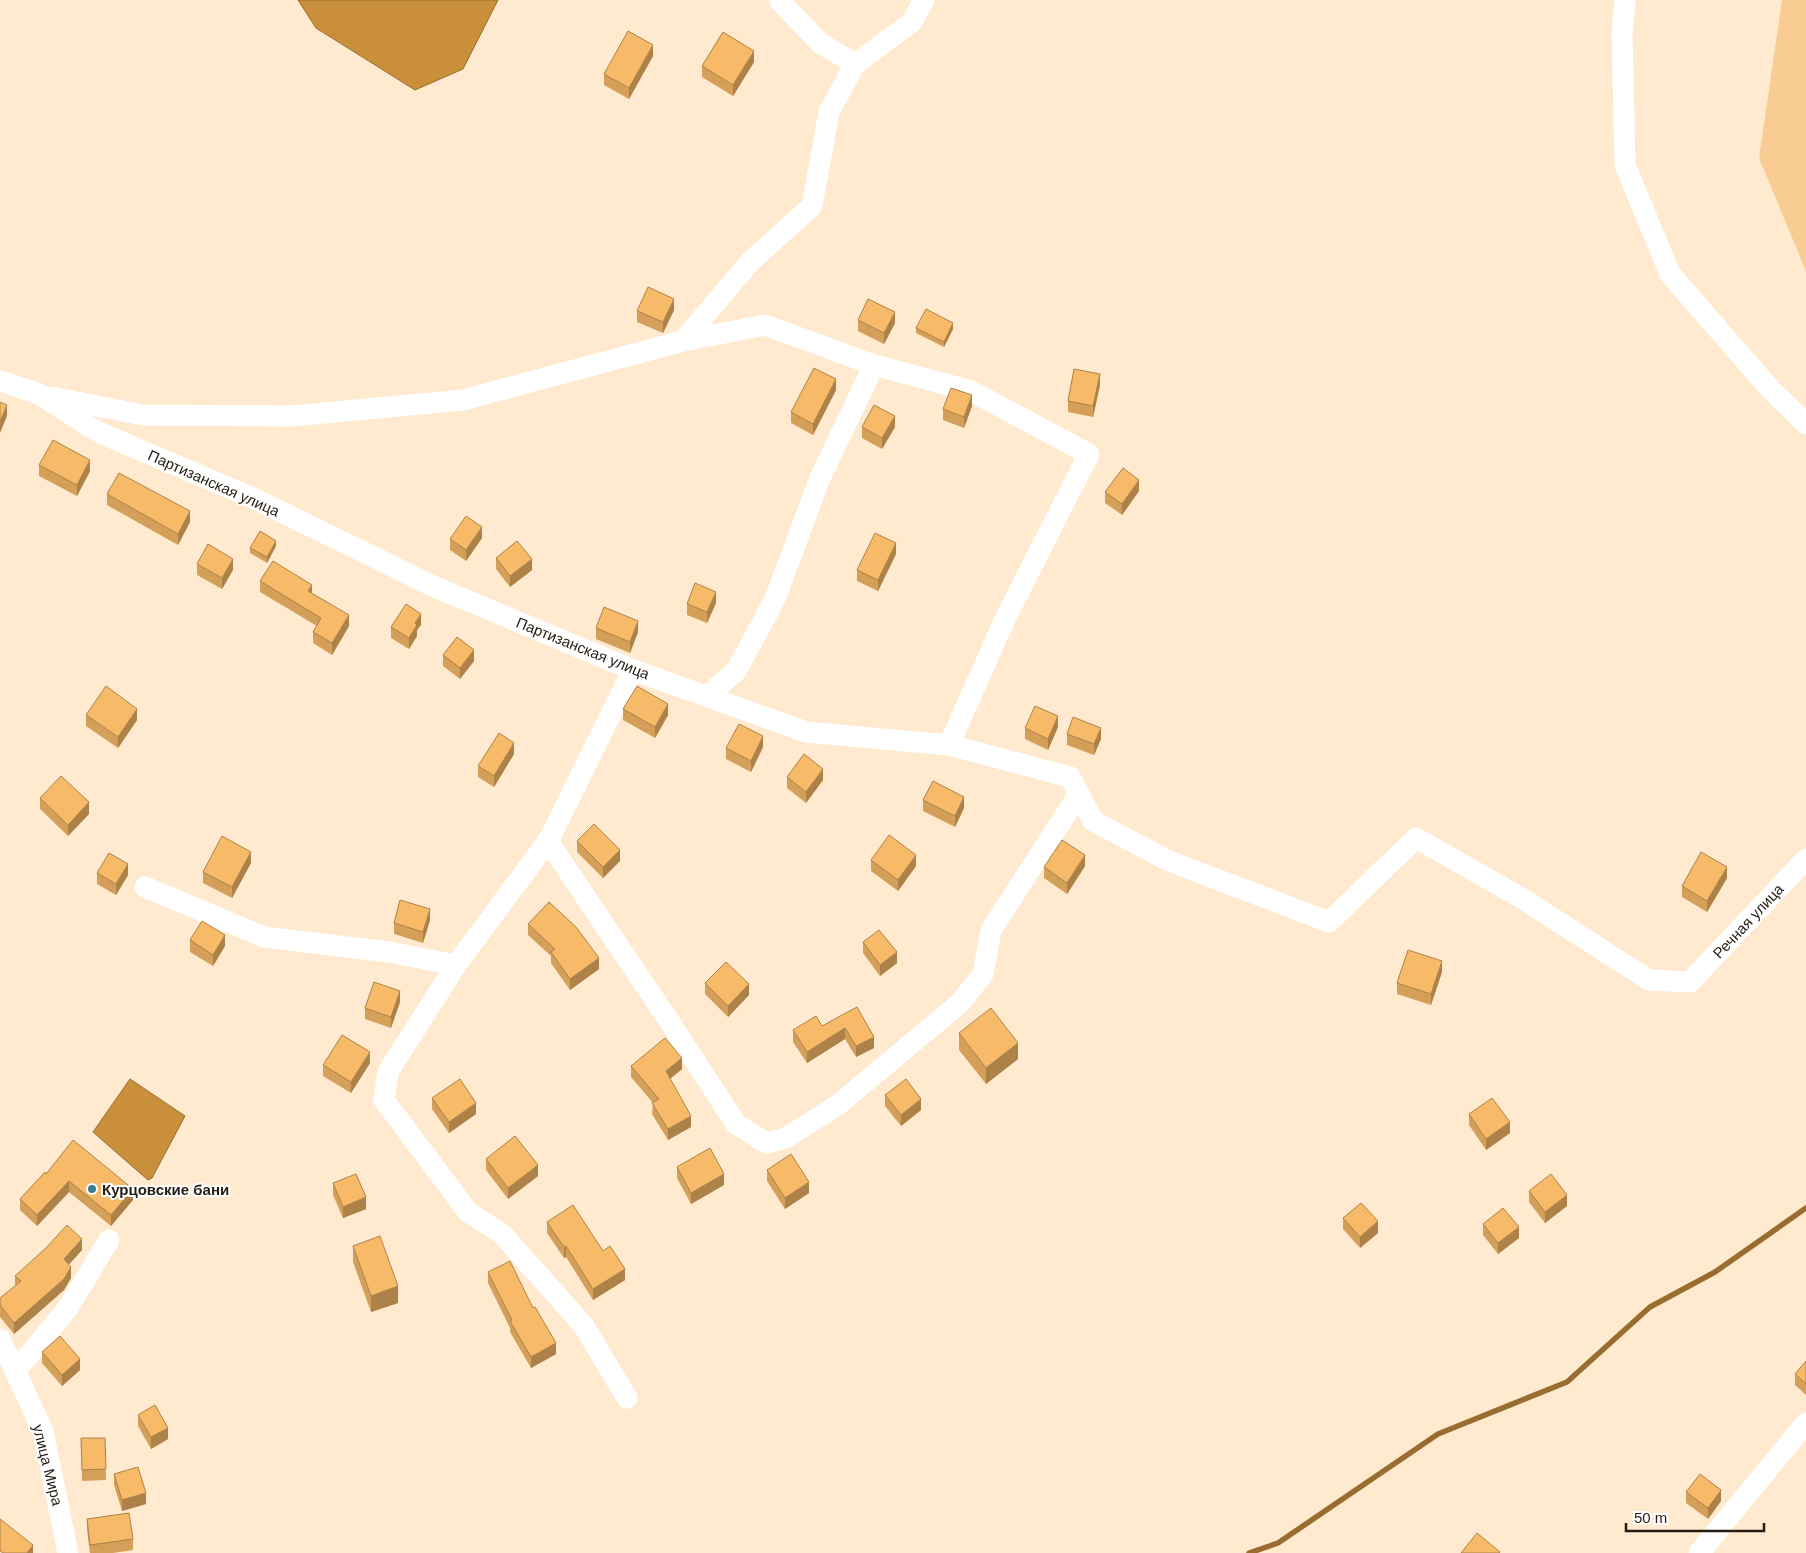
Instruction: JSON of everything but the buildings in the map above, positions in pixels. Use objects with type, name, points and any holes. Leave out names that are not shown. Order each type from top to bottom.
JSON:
[{"type":"street","points":[[778,0],[820,43],[855,64]]},
{"type":"street","points":[[683,341],[750,262],[812,206],[829,112],[855,64],[912,22],[924,0]]},
{"type":"street","points":[[1625,0],[1622,31],[1625,166],[1670,274],[1771,390],[1806,424]]},
{"type":"street","points":[[39,394],[143,415],[292,416],[463,400],[683,341],[765,325],[874,364],[971,391],[1090,454],[1005,619],[950,745]]},
{"type":"street","points":[[707,696],[736,671],[775,599],[820,478],[874,364]]},
{"type":"street","name":"Партизанская улица","points":[[0,381],[39,394],[98,432],[253,498],[435,586],[633,670],[806,732],[950,745],[1070,777],[1093,821],[1169,861],[1329,922],[1416,838],[1523,899],[1649,980],[1690,982]]},
{"type":"street","points":[[627,1398],[584,1326],[502,1234],[468,1212],[384,1100],[388,1072],[456,965],[548,841],[633,670]]},
{"type":"street","points":[[548,841],[736,1124],[766,1143],[786,1138],[839,1104],[960,1003],[983,974],[991,930],[1079,794]]},
{"type":"street","name":"Речная улица","points":[[1690,982],[1806,859]]},
{"type":"street","points":[[145,887],[264,937],[388,952],[456,965]]},
{"type":"street","points":[[6,1356],[68,1308],[108,1240]]},
{"type":"street","name":"улица Мира","points":[[6,1356],[42,1431],[68,1553]]},
{"type":"street","points":[[1699,1553],[1806,1423]]},
{"type":"shaded area","points":[[298,0],[498,0],[463,69],[415,90],[316,28]]},
{"type":"shaded area","points":[[1782,0],[1806,0],[1806,271],[1759,158]]},
{"type":"shaded area","points":[[130,1079],[185,1116],[152,1178],[148,1180],[93,1132]]},
{"type":"waterway","points":[[1249,1553],[1278,1543],[1438,1434],[1567,1382],[1650,1307],[1715,1272],[1806,1208]]},
{"type":"place","name":"Курцовские бани","points":[[92,1189]]}]
